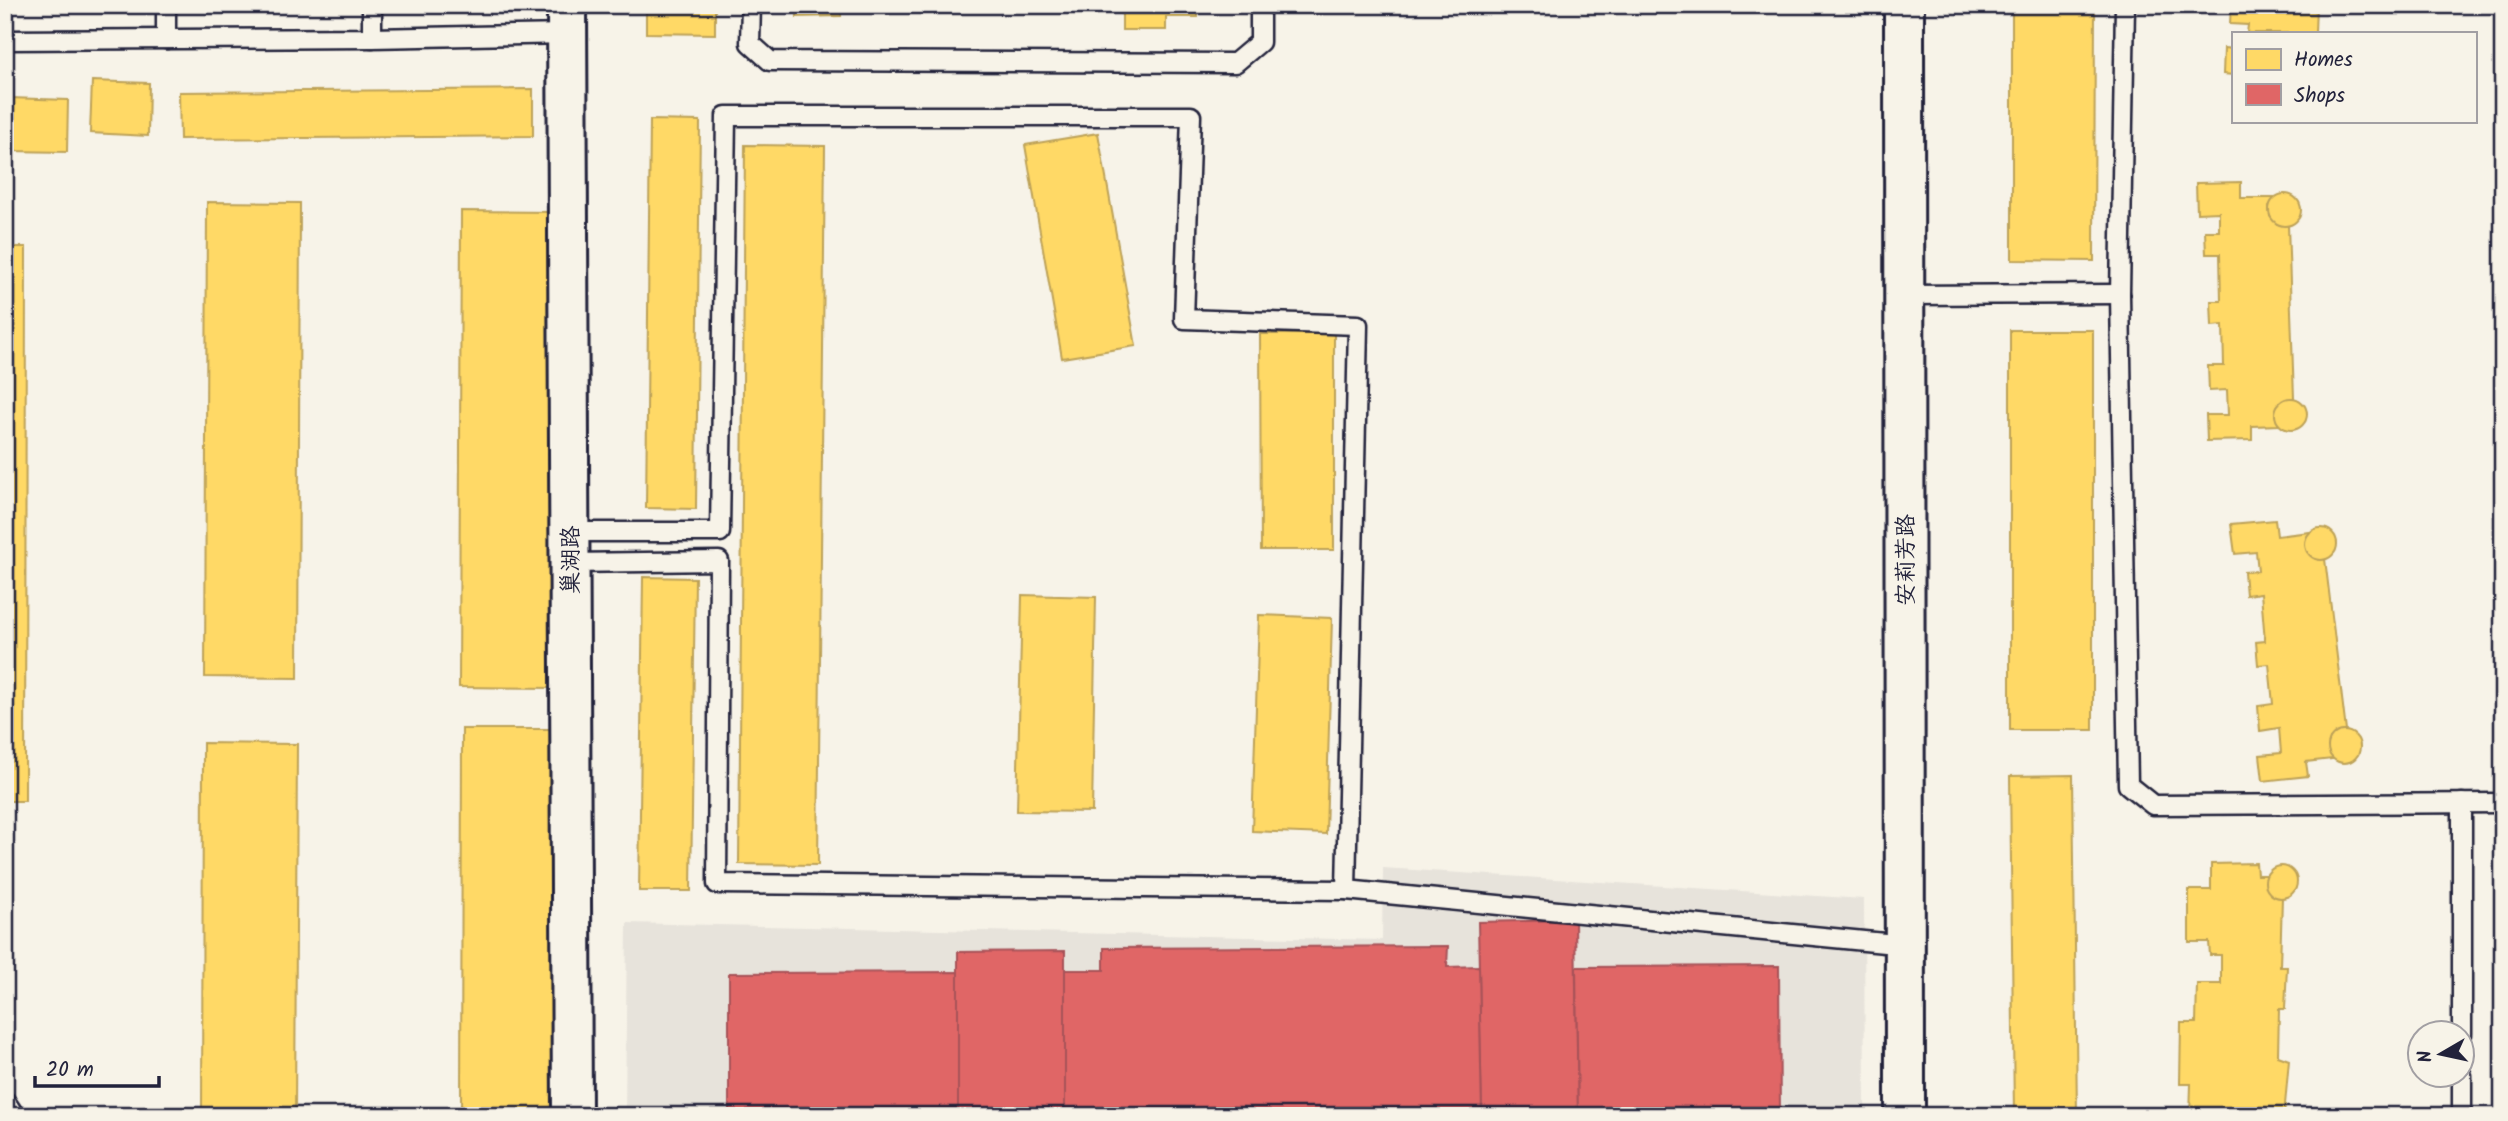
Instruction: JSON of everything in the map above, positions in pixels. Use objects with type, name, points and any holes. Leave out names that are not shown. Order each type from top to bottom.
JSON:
[{"type":"street","name":"安莉芳路","points":[[1904,5],[1905,1116]]},
{"type":"street","name":"巢湖路","points":[[567,20],[572,1116]]},
{"type":"lane","points":[[166,5],[166,39]]},
{"type":"lane","points":[[372,5],[372,38]]},
{"type":"lane","points":[[751,5],[750,43],[769,61],[1235,63],[1260,42],[1261,5]]},
{"type":"lane","points":[[2125,5],[2120,294],[2128,785],[2153,805],[2503,803]]},
{"type":"lane","points":[[5,40],[372,38],[567,20]]},
{"type":"lane","points":[[570,548],[720,532],[726,116],[1191,116],[1184,319],[1358,324],[1346,890]]},
{"type":"lane","points":[[1904,295],[2120,294]]},
{"type":"lane","points":[[570,548],[719,561],[717,884],[1346,890],[1905,944]]},
{"type":"lane","points":[[2462,803],[2462,1020]]},
{"type":"lane","points":[[2462,1090],[2462,1116]]},
{"type":"lane","points":[[5,1101],[15,1116]]},
{"type":"shaded area","points":[[1383,868],[1864,899],[1865,1116],[625,1116],[627,923],[1382,940]]},
{"type":"building: Homes","points":[[646,5],[715,5],[715,34],[646,33]]},
{"type":"building: Homes","points":[[797,5],[841,5],[841,16],[797,17]]},
{"type":"building: Homes","points":[[1122,5],[1198,5],[1198,17],[1166,17],[1166,30],[1122,30]]},
{"type":"building: Homes","points":[[2012,5],[2095,5],[2094,261],[2012,260]]},
{"type":"building: Homes","points":[[2231,5],[2316,5],[2315,32],[2247,32],[2248,25],[2230,24]]},
{"type":"building: Homes","points":[[2224,48],[2232,49],[2232,75],[2223,74]]},
{"type":"building: Homes","points":[[92,81],[149,83],[148,136],[90,133]]},
{"type":"building: Homes","points":[[533,89],[533,136],[180,139],[179,92]]},
{"type":"building: Homes","points":[[10,98],[68,100],[67,152],[9,151]]},
{"type":"building: Homes","points":[[650,120],[700,121],[696,509],[646,508]]},
{"type":"building: Homes","points":[[1098,133],[1136,346],[1062,358],[1025,145]]},
{"type":"building: Homes","points":[[745,145],[825,146],[818,865],[739,864]]},
{"type":"building: Homes","points":[[2241,182],[2241,198],[2275,198],[2269,206],[2270,216],[2277,224],[2288,225],[2294,398],[2278,405],[2275,415],[2279,425],[2252,426],[2252,440],[2207,441],[2206,415],[2228,415],[2227,390],[2209,391],[2208,366],[2224,366],[2223,325],[2212,326],[2211,301],[2221,301],[2220,254],[2206,254],[2205,231],[2219,231],[2219,212],[2197,213],[2196,183]]},
{"type":"building: Homes","points":[[2285,194],[2296,199],[2301,210],[2296,221],[2285,226],[2274,221],[2269,210],[2274,199]]},
{"type":"building: Homes","points":[[207,202],[300,203],[298,678],[205,677]]},
{"type":"building: Homes","points":[[461,211],[554,212],[553,688],[459,687]]},
{"type":"building: Homes","points":[[5,247],[26,247],[25,801],[5,801]]},
{"type":"building: Homes","points":[[2010,330],[2093,330],[2093,730],[2010,730]]},
{"type":"building: Homes","points":[[1260,334],[1334,334],[1334,550],[1261,550]]},
{"type":"building: Homes","points":[[2291,398],[2302,403],[2307,414],[2302,425],[2291,430],[2280,425],[2275,414],[2280,403]]},
{"type":"building: Homes","points":[[2275,520],[2277,536],[2310,532],[2306,541],[2307,551],[2315,558],[2325,559],[2346,731],[2330,739],[2329,749],[2333,759],[2306,762],[2308,776],[2263,781],[2260,755],[2281,753],[2279,728],[2260,731],[2258,706],[2273,704],[2269,664],[2258,665],[2256,642],[2265,641],[2261,593],[2246,595],[2244,572],[2258,571],[2256,552],[2235,554],[2231,524]]},
{"type":"building: Homes","points":[[2321,528],[2332,533],[2337,544],[2332,555],[2321,560],[2310,555],[2305,544],[2310,533]]},
{"type":"building: Homes","points":[[643,577],[695,578],[691,891],[639,891]]},
{"type":"building: Homes","points":[[1022,595],[1096,597],[1092,812],[1017,811]]},
{"type":"building: Homes","points":[[1259,615],[1332,618],[1326,834],[1252,831]]},
{"type":"building: Homes","points":[[462,729],[556,729],[554,1116],[461,1116]]},
{"type":"building: Homes","points":[[2344,731],[2355,736],[2360,747],[2355,758],[2344,763],[2333,758],[2328,747],[2333,736]]},
{"type":"building: Homes","points":[[203,743],[297,744],[295,1116],[202,1116]]},
{"type":"building: Homes","points":[[2073,775],[2077,1116],[2014,1116],[2010,776]]},
{"type":"building: Homes","points":[[2256,863],[2257,875],[2268,875],[2266,884],[2271,894],[2282,897],[2280,967],[2287,967],[2285,1009],[2279,1009],[2278,1056],[2289,1060],[2284,1116],[2190,1116],[2191,1084],[2180,1084],[2181,1023],[2196,1023],[2197,984],[2221,984],[2221,955],[2210,955],[2209,942],[2189,942],[2189,890],[2211,890],[2211,864]]},
{"type":"building: Homes","points":[[2281,866],[2292,871],[2297,882],[2292,893],[2281,898],[2270,893],[2265,882],[2270,871]]},
{"type":"building: Shops","points":[[1575,920],[1578,1116],[1482,1116],[1478,922]]},
{"type":"building: Shops","points":[[1448,946],[1447,967],[1479,966],[1482,1116],[1065,1116],[1065,970],[1104,970],[1104,948]]},
{"type":"building: Shops","points":[[1065,951],[1065,1116],[958,1116],[958,952]]},
{"type":"building: Shops","points":[[1779,966],[1780,1116],[1578,1116],[1576,967]]},
{"type":"building: Shops","points":[[958,972],[958,1116],[729,1116],[729,973]]}]
